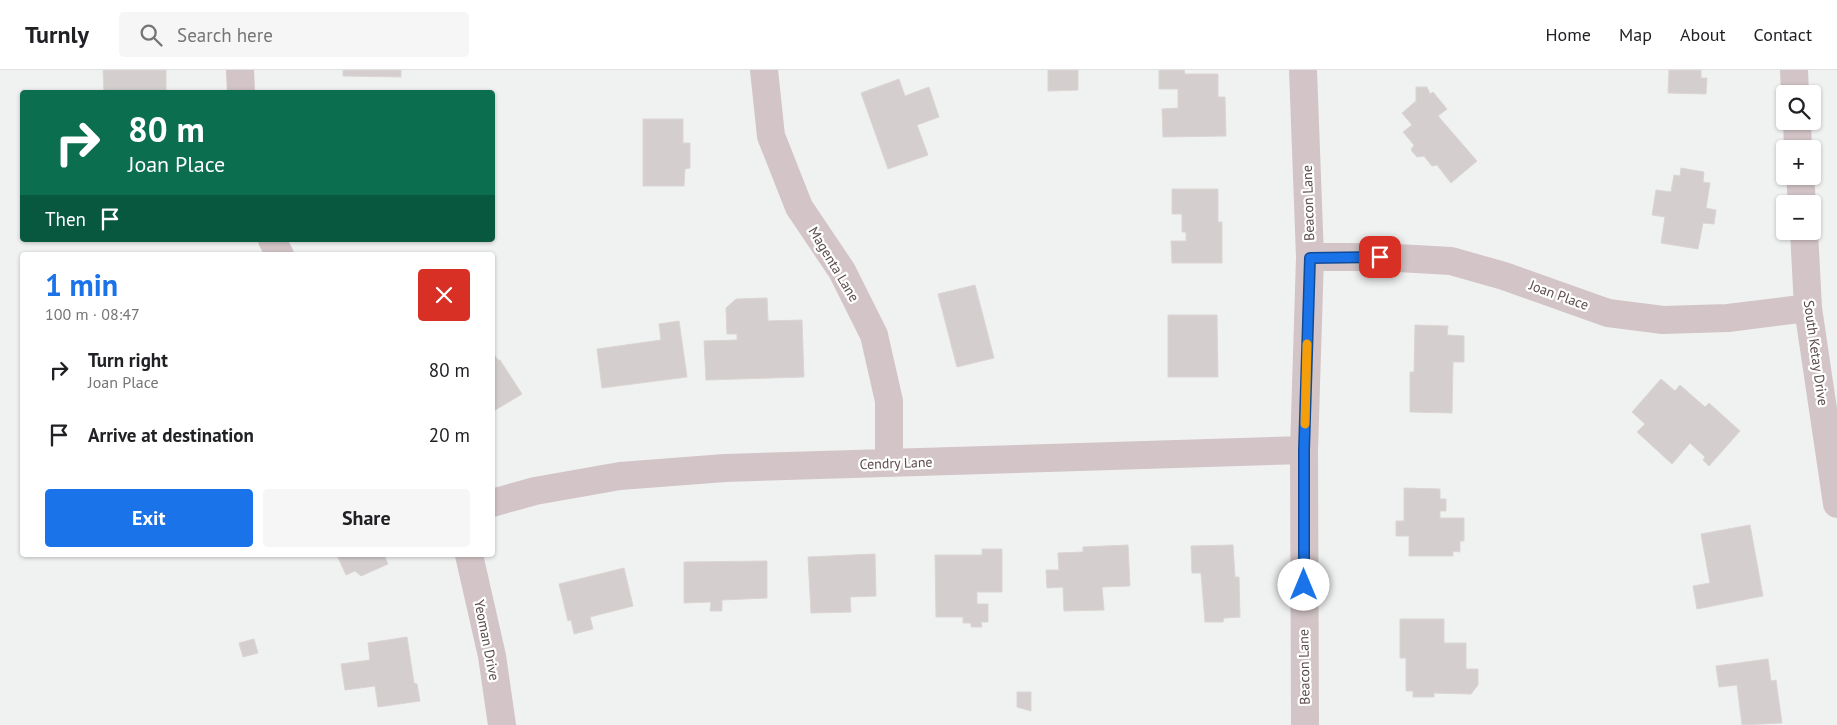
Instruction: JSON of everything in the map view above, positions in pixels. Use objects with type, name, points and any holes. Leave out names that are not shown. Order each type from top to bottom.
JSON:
[{"type":"street","points":[[240,70],[241,90]]},
{"type":"street","name":"Magenta Lane","points":[[764,70],[771,136],[799,207],[842,271],[874,335],[889,401],[888,463]]},
{"type":"street","name":"Beacon Lane","points":[[1303,70],[1310,258],[1304,450],[1305,725]]},
{"type":"street","points":[[1794,70],[1795,85]]},
{"type":"street","name":"South Ketay Drive","points":[[1804,240],[1808,308],[1833,441],[1837,504]]},
{"type":"street","name":"Joan Place","points":[[1310,258],[1380,257],[1451,261],[1504,276],[1608,313],[1663,320],[1728,318],[1808,308]]},
{"type":"street","name":"Cendry Lane","points":[[495,502],[535,490],[620,476],[725,468],[795,468],[888,463],[1304,450]]},
{"type":"street","name":"Yeoman Drive","points":[[469,557],[492,656],[502,725]]},
{"type":"building","points":[[103,70],[166,70],[166,90],[104,90]]},
{"type":"building","points":[[343,70],[401,70],[401,77],[343,76]]},
{"type":"building","points":[[1048,70],[1078,70],[1078,90],[1048,91]]},
{"type":"building","points":[[1159,70],[1184,70],[1185,74],[1218,74],[1218,97],[1225,97],[1226,136],[1163,137],[1162,109],[1178,108],[1178,89],[1159,89]]},
{"type":"building","points":[[1669,70],[1701,70],[1701,78],[1707,78],[1706,94],[1668,93]]},
{"type":"building","points":[[899,79],[905,96],[929,87],[939,117],[917,125],[928,155],[888,169],[861,93]]},
{"type":"building","points":[[1416,87],[1427,87],[1430,94],[1433,92],[1447,109],[1438,116],[1477,161],[1451,183],[1437,165],[1432,166],[1424,156],[1417,157],[1411,150],[1414,145],[1403,132],[1412,125],[1402,113],[1416,101]]},
{"type":"building","points":[[643,119],[683,119],[683,143],[690,143],[690,168],[685,169],[684,186],[643,186]]},
{"type":"building","points":[[1681,168],[1704,172],[1703,182],[1710,183],[1706,208],[1716,210],[1714,224],[1703,223],[1698,249],[1661,243],[1665,217],[1652,215],[1656,190],[1671,192],[1674,175],[1680,176]]},
{"type":"building","points":[[1172,189],[1218,189],[1218,222],[1222,222],[1222,263],[1172,263],[1171,241],[1186,241],[1186,232],[1182,232],[1182,214],[1172,214]]},
{"type":"building","points":[[975,285],[994,358],[957,367],[938,294]]},
{"type":"building","points":[[767,298],[768,321],[802,320],[804,377],[706,380],[704,341],[737,340],[737,334],[727,334],[726,308],[736,299]]},
{"type":"building","points":[[1168,315],[1217,315],[1218,377],[1168,377]]},
{"type":"building","points":[[679,321],[687,377],[602,388],[597,349],[661,340],[659,324]]},
{"type":"building","points":[[1415,325],[1448,326],[1447,335],[1464,336],[1464,362],[1453,362],[1452,413],[1410,412],[1410,372],[1414,372]]},
{"type":"building","points":[[495,356],[500,360],[522,394],[495,410]]},
{"type":"building","points":[[1661,379],[1675,391],[1680,385],[1705,407],[1709,403],[1740,431],[1709,466],[1703,460],[1705,457],[1690,443],[1672,464],[1637,432],[1645,424],[1632,412]]},
{"type":"building","points":[[1404,488],[1440,489],[1440,499],[1446,499],[1446,511],[1440,511],[1440,518],[1464,518],[1464,541],[1460,541],[1460,552],[1453,551],[1453,556],[1409,556],[1409,536],[1396,536],[1396,521],[1404,521]]},
{"type":"building","points":[[1750,525],[1763,596],[1697,609],[1693,586],[1710,583],[1701,534]]},
{"type":"building","points":[[1128,545],[1130,586],[1102,587],[1104,610],[1064,611],[1063,587],[1047,588],[1046,570],[1059,570],[1058,553],[1083,552],[1083,547]]},
{"type":"building","points":[[1233,545],[1235,577],[1239,577],[1240,617],[1224,618],[1223,622],[1205,622],[1201,573],[1192,573],[1191,546]]},
{"type":"building","points":[[982,549],[1002,549],[1002,592],[977,592],[977,604],[988,604],[988,622],[981,622],[982,627],[971,627],[971,623],[963,623],[963,617],[936,617],[935,555],[982,555]]},
{"type":"building","points":[[875,554],[876,596],[850,597],[851,612],[811,613],[808,557]]},
{"type":"building","points":[[338,557],[385,557],[388,564],[361,576],[355,571],[346,575]]},
{"type":"building","points":[[767,561],[767,598],[722,600],[722,611],[710,611],[711,602],[684,603],[684,562]]},
{"type":"building","points":[[624,568],[633,606],[590,617],[593,629],[574,634],[571,620],[568,621],[559,584]]},
{"type":"building","points":[[1400,619],[1444,619],[1444,643],[1466,643],[1466,669],[1478,669],[1478,685],[1471,694],[1434,693],[1434,697],[1413,697],[1413,691],[1406,691],[1406,658],[1400,658]]},
{"type":"building","points":[[407,637],[414,683],[417,684],[420,701],[378,707],[375,686],[345,690],[341,664],[370,660],[368,643]]},
{"type":"building","points":[[254,639],[258,653],[243,657],[239,643]]},
{"type":"building","points":[[1768,659],[1771,681],[1776,680],[1782,723],[1742,725],[1737,685],[1719,687],[1716,666]]},
{"type":"building","points":[[1017,692],[1031,692],[1031,711],[1017,707]]},
{"type":"slow traffic","points":[[1305,424],[1307,344]]},
{"type":"route","points":[[1304,585],[1304,450],[1310,258],[1380,257]]}]
